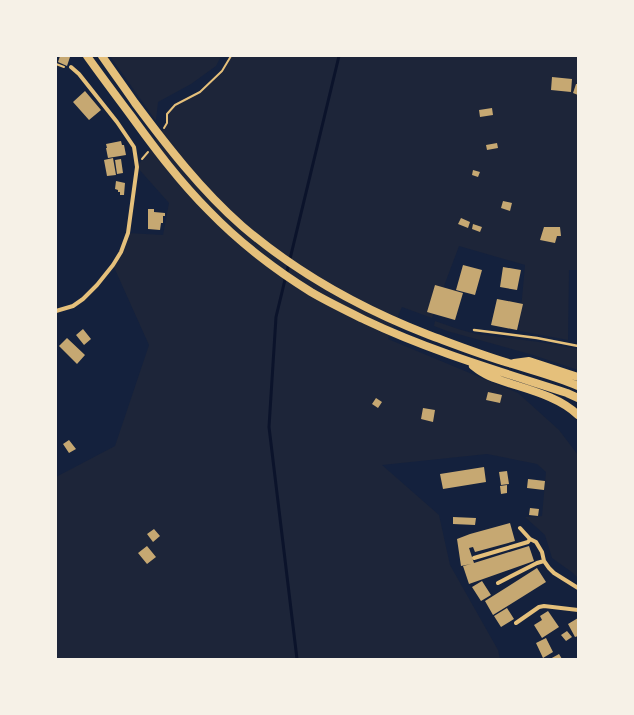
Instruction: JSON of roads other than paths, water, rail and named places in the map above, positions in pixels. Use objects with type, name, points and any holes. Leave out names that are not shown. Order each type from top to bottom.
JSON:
[{"type":"highway","points":[[87,56],[173,171],[209,211],[258,255],[312,292],[384,329],[462,360],[578,398]]},
{"type":"highway","points":[[102,56],[190,173],[242,226],[289,262],[320,283],[388,318],[429,335],[510,364],[542,373],[578,386]]},
{"type":"highway","points":[[462,360],[488,376],[555,400],[573,410],[578,415]]},
{"type":"highway","points":[[510,364],[529,361],[578,378]]},
{"type":"street","points":[[56,311],[73,306],[83,299],[113,265],[121,252],[128,233],[137,167],[134,147],[79,74],[71,67]]},
{"type":"street","points":[[520,528],[530,539],[536,542],[542,552],[544,561],[549,568],[554,573],[578,588]]},
{"type":"street","points":[[474,558],[528,542],[530,539]]},
{"type":"street","points":[[498,583],[537,563],[544,561]]},
{"type":"street","points":[[516,623],[539,607],[544,606],[578,610]]},
{"type":"lane","points":[[474,330],[538,338],[578,346]]},
{"type":"waterway","points":[[297,659],[269,427],[276,317],[339,56]]}]
